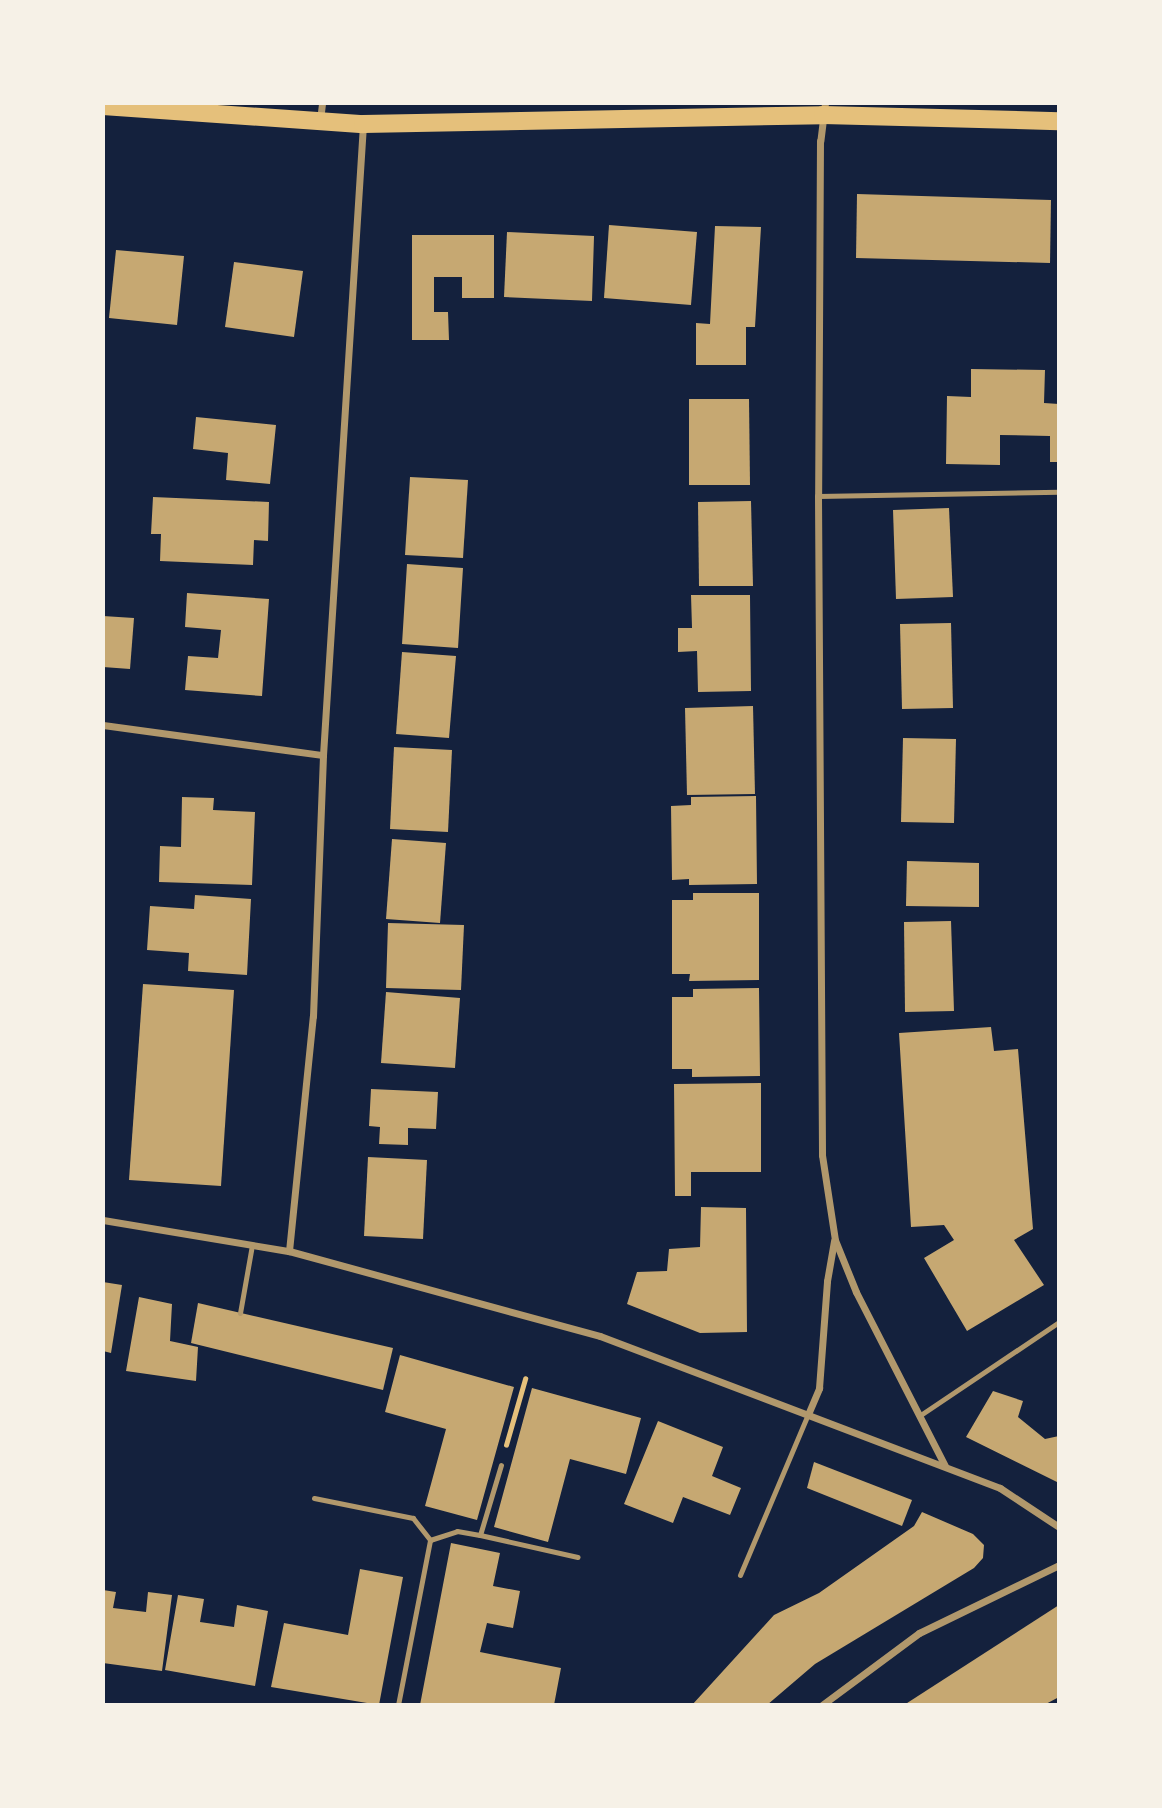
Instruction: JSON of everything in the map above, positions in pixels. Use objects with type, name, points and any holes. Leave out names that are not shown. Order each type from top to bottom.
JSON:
[{"type":"main road","points":[[103,106],[363,124],[824,109],[1059,121]]},
{"type":"street","points":[[320,123],[322,103]]},
{"type":"street","points":[[824,109],[818,496],[822,1155],[835,1240],[917,1417],[945,1466]]},
{"type":"street","points":[[289,1251],[313,1016],[323,755],[363,124]]},
{"type":"street","points":[[103,724],[323,755]]},
{"type":"street","points":[[103,1220],[289,1251],[600,1336],[809,1412],[1000,1488],[1059,1527]]},
{"type":"street","points":[[809,1412],[819,1388],[827,1281],[835,1240]]},
{"type":"street","points":[[822,1705],[919,1633],[1059,1565]]},
{"type":"lane","points":[[818,496],[1059,492]]},
{"type":"lane","points":[[240,1313],[252,1245]]},
{"type":"lane","points":[[917,1417],[1059,1322]]},
{"type":"lane","points":[[740,1575],[809,1412]]},
{"type":"lane","points":[[480,1535],[501,1465]]},
{"type":"lane","points":[[314,1498],[413,1518],[430,1540],[398,1705]]},
{"type":"lane","points":[[430,1540],[457,1531],[578,1557]]},
{"type":"path","points":[[501,1465],[525,1379]]},
{"type":"building","points":[[857,194],[1051,200],[1050,263],[856,258]]},
{"type":"building","points":[[609,225],[697,232],[691,305],[604,298]]},
{"type":"building","points":[[715,226],[761,227],[755,327],[746,327],[746,365],[696,365],[696,323],[710,324]]},
{"type":"building","points":[[507,232],[594,236],[592,301],[504,297]]},
{"type":"building","points":[[412,235],[494,235],[494,298],[462,298],[462,277],[434,277],[434,312],[448,312],[449,340],[412,340]]},
{"type":"building","points":[[116,250],[184,256],[177,325],[109,318]]},
{"type":"building","points":[[234,262],[303,271],[294,337],[225,327]]},
{"type":"building","points":[[971,369],[1045,370],[1044,403],[1059,404],[1059,462],[1050,462],[1050,436],[1000,435],[1000,465],[946,464],[947,396],[971,397]]},
{"type":"building","points":[[689,399],[749,399],[750,485],[689,485]]},
{"type":"building","points":[[196,417],[276,425],[270,484],[226,480],[228,453],[193,449]]},
{"type":"building","points":[[410,477],[468,480],[463,558],[405,555]]},
{"type":"building","points":[[153,497],[269,502],[268,541],[254,540],[253,565],[160,561],[161,534],[151,534]]},
{"type":"building","points":[[751,501],[753,586],[699,586],[698,502]]},
{"type":"building","points":[[949,508],[953,597],[896,599],[893,510]]},
{"type":"building","points":[[407,564],[463,568],[458,648],[402,644]]},
{"type":"building","points":[[187,593],[269,599],[262,696],[185,690],[188,656],[218,658],[221,630],[185,627]]},
{"type":"building","points":[[691,595],[750,595],[751,691],[698,692],[697,651],[678,652],[678,628],[692,628]]},
{"type":"building","points":[[103,616],[134,618],[130,669],[103,667]]},
{"type":"building","points":[[951,623],[953,708],[902,709],[900,624]]},
{"type":"building","points":[[402,652],[456,656],[449,738],[396,734]]},
{"type":"building","points":[[753,706],[755,794],[687,795],[685,708]]},
{"type":"building","points":[[903,738],[956,739],[954,823],[901,822]]},
{"type":"building","points":[[394,747],[452,750],[448,832],[390,829]]},
{"type":"building","points":[[756,796],[757,884],[689,885],[689,879],[672,880],[671,806],[691,805],[691,797]]},
{"type":"building","points":[[182,797],[214,798],[213,810],[255,812],[252,885],[159,882],[160,846],[181,847]]},
{"type":"building","points":[[392,839],[446,843],[440,923],[386,919]]},
{"type":"building","points":[[907,861],[979,863],[979,907],[906,906]]},
{"type":"building","points":[[693,893],[759,893],[759,980],[689,981],[690,974],[672,974],[672,900],[693,900]]},
{"type":"building","points":[[195,895],[251,899],[247,975],[188,971],[189,953],[147,950],[150,906],[194,909]]},
{"type":"building","points":[[951,921],[954,1011],[905,1012],[904,922]]},
{"type":"building","points":[[388,923],[464,925],[461,990],[386,988]]},
{"type":"building","points":[[143,984],[234,990],[221,1186],[129,1180]]},
{"type":"building","points":[[759,988],[760,1076],[692,1077],[692,1069],[672,1069],[672,997],[693,997],[693,989]]},
{"type":"building","points":[[386,992],[460,998],[455,1068],[381,1063]]},
{"type":"building","points":[[991,1027],[994,1051],[1018,1049],[1033,1229],[1014,1240],[1044,1285],[967,1331],[924,1258],[954,1240],[944,1225],[911,1227],[899,1033]]},
{"type":"building","points":[[761,1083],[761,1172],[691,1172],[691,1196],[675,1196],[674,1084]]},
{"type":"building","points":[[371,1089],[438,1092],[436,1129],[408,1128],[408,1145],[379,1144],[380,1127],[369,1126]]},
{"type":"building","points":[[368,1157],[427,1160],[423,1239],[364,1236]]},
{"type":"building","points":[[701,1207],[746,1208],[747,1332],[700,1333],[627,1304],[637,1272],[667,1271],[669,1249],[700,1247]]},
{"type":"building","points":[[103,1282],[122,1285],[111,1353],[103,1351]]},
{"type":"building","points":[[139,1297],[172,1304],[170,1341],[198,1347],[196,1381],[126,1371]]},
{"type":"building","points":[[198,1303],[393,1348],[383,1390],[191,1343]]},
{"type":"building","points":[[400,1355],[514,1387],[477,1520],[425,1506],[446,1429],[385,1412]]},
{"type":"building","points":[[532,1388],[641,1418],[626,1474],[570,1459],[548,1542],[494,1527]]},
{"type":"building","points":[[993,1391],[1023,1401],[1018,1417],[1045,1439],[1059,1436],[1059,1483],[966,1437]]},
{"type":"building","points":[[658,1421],[723,1447],[712,1476],[741,1488],[730,1515],[683,1497],[673,1523],[624,1504]]},
{"type":"building","points":[[814,1462],[912,1500],[902,1526],[807,1488]]},
{"type":"building","points":[[922,1512],[973,1534],[984,1545],[983,1558],[974,1568],[815,1664],[767,1705],[692,1705],[774,1615],[819,1593],[914,1526]]},
{"type":"building","points":[[451,1543],[500,1553],[493,1586],[520,1591],[513,1628],[487,1623],[480,1652],[561,1668],[554,1705],[420,1705]]},
{"type":"building","points":[[360,1569],[403,1577],[379,1705],[271,1687],[284,1623],[348,1635]]},
{"type":"building","points":[[103,1590],[116,1592],[113,1608],[146,1612],[148,1592],[172,1595],[162,1671],[103,1663]]},
{"type":"building","points":[[178,1595],[204,1599],[200,1622],[234,1627],[237,1605],[268,1611],[255,1686],[165,1670]]},
{"type":"building","points":[[1059,1605],[1059,1697],[1044,1705],[904,1705]]}]
